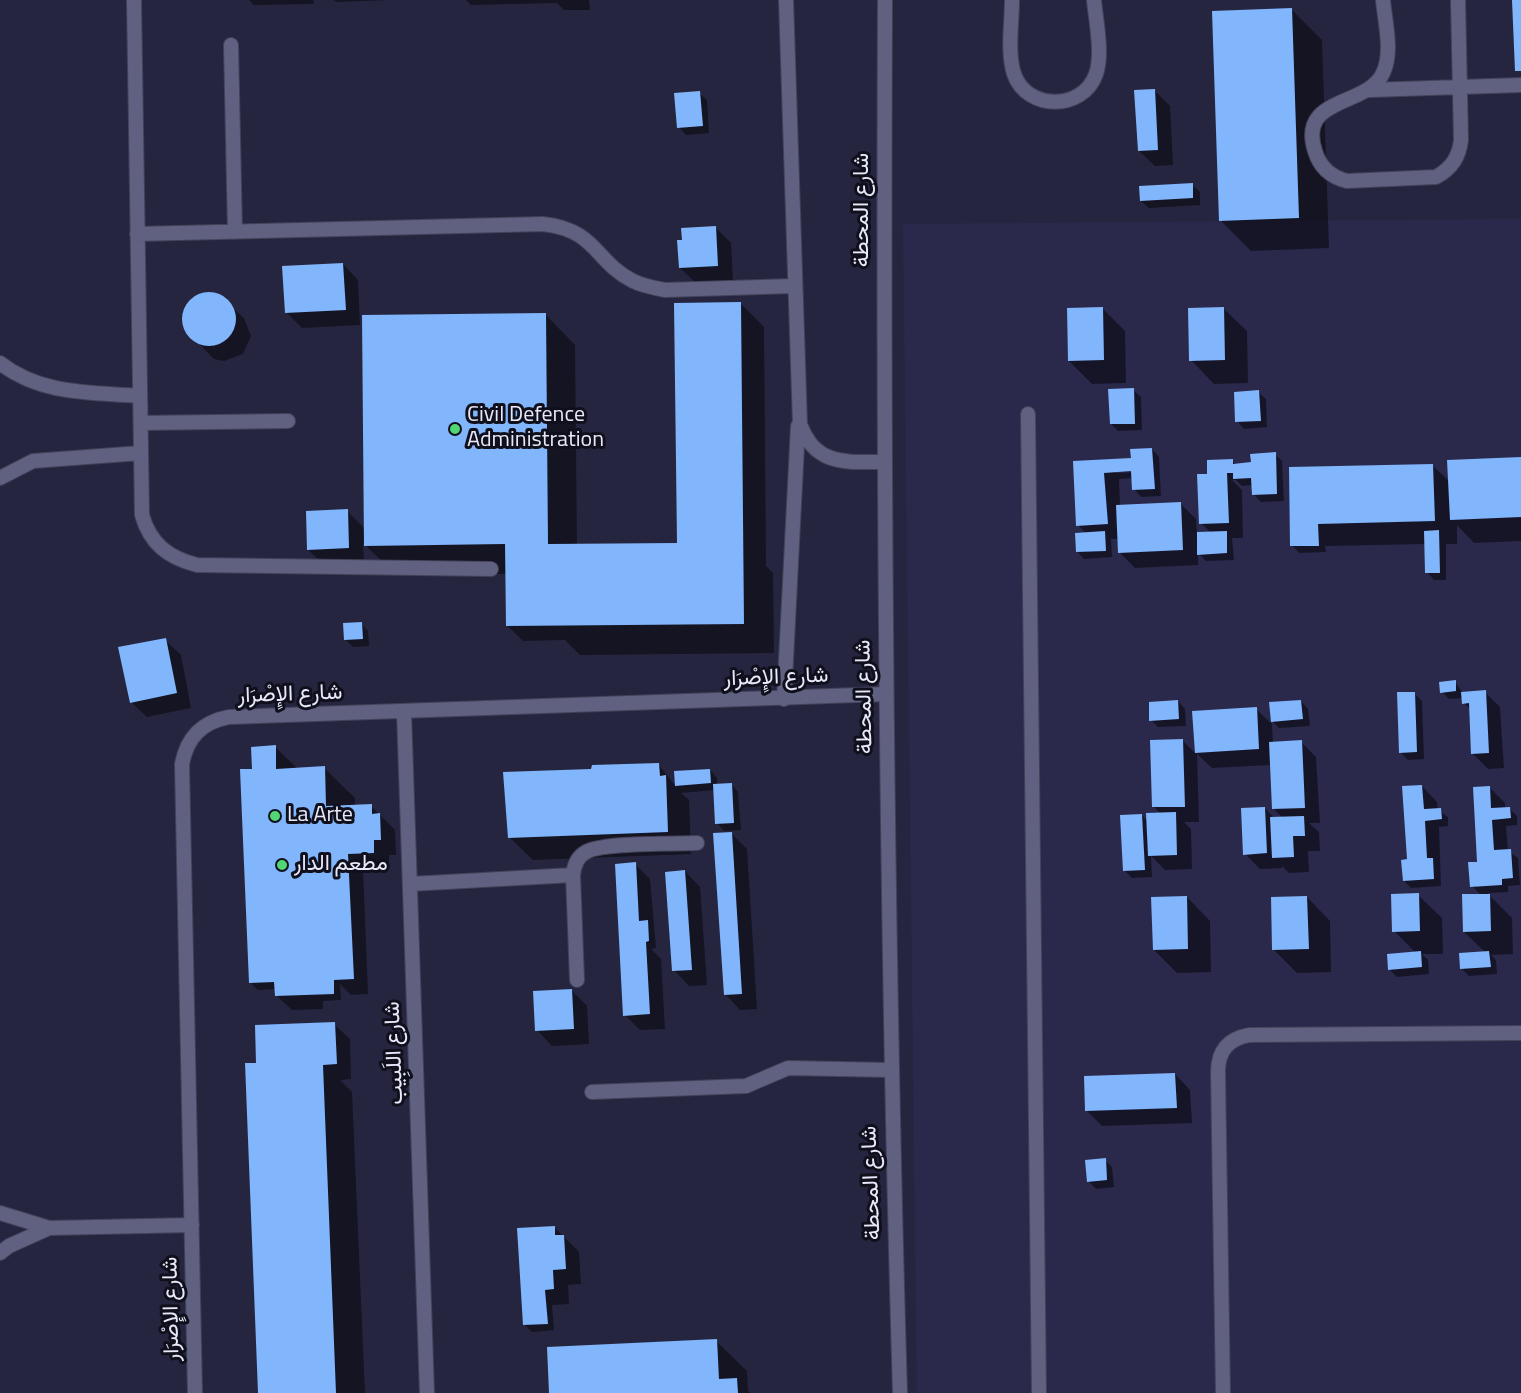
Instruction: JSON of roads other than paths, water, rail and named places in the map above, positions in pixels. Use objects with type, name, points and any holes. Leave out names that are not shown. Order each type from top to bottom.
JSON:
[{"type":"lane","points":[[134,0],[142,515],[146,532],[158,546],[184,562],[210,566],[490,569]]},
{"type":"lane","points":[[784,699],[798,412],[786,0]]},
{"type":"lane","name":"شارع المحطة","points":[[885,0],[883,462],[890,1070],[900,1393]]},
{"type":"lane","points":[[1012,0],[1012,62],[1015,75],[1031,95],[1056,102],[1069,100],[1081,94],[1091,84],[1096,73],[1098,59],[1094,0]]},
{"type":"lane","points":[[1370,90],[1383,75],[1386,66],[1383,0]]},
{"type":"lane","points":[[1458,0],[1460,87],[1460,149],[1457,158],[1445,172],[1428,178],[1347,182],[1337,178],[1322,166],[1313,147],[1315,126],[1327,109],[1335,103],[1370,90],[1460,87],[1521,85]]},
{"type":"lane","points":[[231,45],[235,232]]},
{"type":"lane","points":[[138,234],[543,224],[569,229],[581,236],[618,270],[648,287],[665,290],[794,286]]},
{"type":"lane","points":[[0,363],[31,383],[50,389],[140,396]]},
{"type":"lane","points":[[798,412],[804,436],[821,454],[844,462],[883,462]]},
{"type":"lane","points":[[1028,414],[1039,1393]]},
{"type":"lane","points":[[141,423],[288,422]]},
{"type":"lane","points":[[0,478],[33,461],[141,453]]},
{"type":"lane","name":"شارع الإِصْرَار","points":[[195,1393],[182,764],[189,741],[206,724],[229,717],[886,694]]},
{"type":"lane","name":"شارع اللَبِيب","points":[[404,712],[427,1393]]},
{"type":"lane","points":[[578,980],[573,875],[574,865],[579,857],[596,848],[697,843]]},
{"type":"lane","points":[[410,884],[573,875]]},
{"type":"lane","points":[[1223,1393],[1218,1062],[1228,1044],[1237,1037],[1249,1035],[1521,1034]]},
{"type":"lane","points":[[592,1092],[746,1086],[788,1068],[890,1070]]},
{"type":"lane","name":"شارع الإِصْرَار","points":[[0,1214],[49,1228],[192,1225]]},
{"type":"lane","name":"شارع الإِصْرَار","points":[[0,1253],[9,1246],[49,1228]]},
{"type":"place","name":"Civil Defence Administration","points":[[455,429]]},
{"type":"place","name":"La Arte","points":[[275,816]]},
{"type":"place","name":"مطعم الدار","points":[[282,865]]}]
